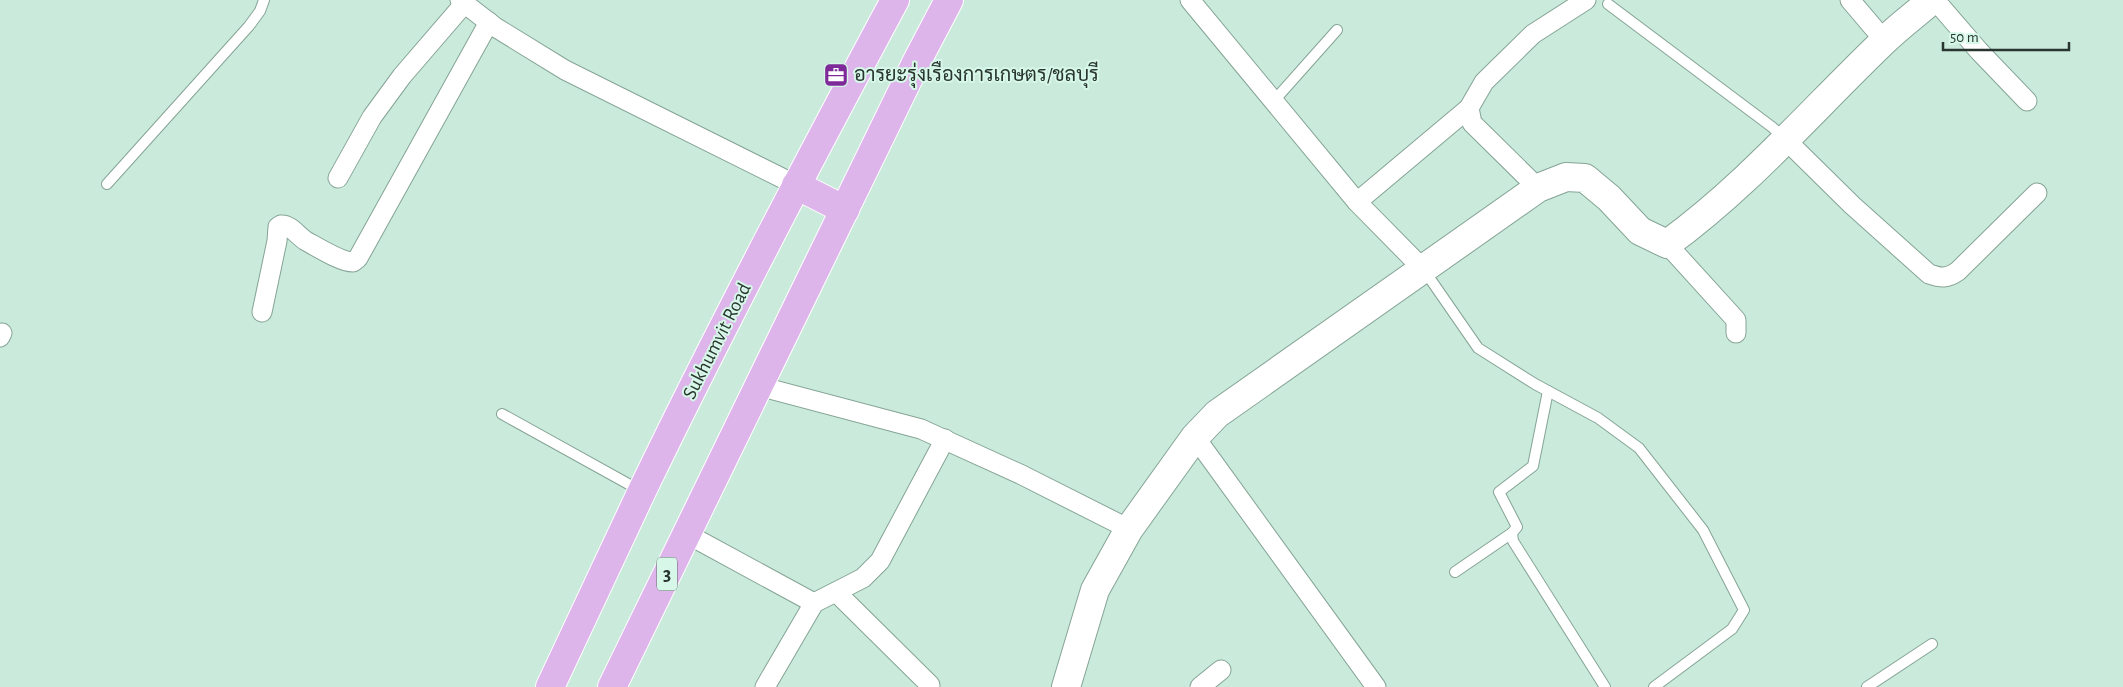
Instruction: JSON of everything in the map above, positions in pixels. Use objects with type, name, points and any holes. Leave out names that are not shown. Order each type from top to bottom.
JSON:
[{"type":"main road","name":"Sukhumvit Road","points":[[550,687],[642,492],[796,185],[895,0]]},
{"type":"main road","name":"3","points":[[613,687],[913,69],[949,0]]},
{"type":"main road","points":[[796,185],[845,210]]},
{"type":"street","points":[[1357,202],[1470,108],[1484,82],[1533,34],[1586,0]]},
{"type":"street","points":[[1850,0],[1884,40]]},
{"type":"street","points":[[1668,244],[1697,223],[1786,140],[1884,40],[1933,0],[1978,51],[2027,101]]},
{"type":"street","points":[[1192,1],[1357,202],[1424,270]]},
{"type":"street","points":[[338,178],[372,117],[402,76],[462,2],[489,22],[565,70],[796,185]]},
{"type":"street","points":[[262,312],[277,241],[278,227],[281,225],[286,225],[307,241],[344,261],[353,262],[358,258],[489,22]]},
{"type":"street","points":[[1470,108],[1472,123],[1538,188]]},
{"type":"street","points":[[1786,140],[1852,205],[1929,274],[1942,278],[1949,277],[1958,271],[2037,193]]},
{"type":"street","points":[[1066,687],[1095,590],[1129,529],[1195,437],[1217,414],[1538,188],[1566,177],[1585,178],[1609,198],[1640,231],[1668,244],[1736,320],[1736,333]]},
{"type":"street","points":[[759,386],[921,429],[1129,529]]},
{"type":"street","points":[[1195,437],[1376,687]]},
{"type":"street","points":[[765,687],[814,603],[863,578],[880,562],[945,439]]},
{"type":"street","points":[[687,534],[814,603]]},
{"type":"street","points":[[836,592],[930,685]]},
{"type":"street","points":[[1200,687],[1221,670]]},
{"type":"lane","points":[[108,184],[249,26],[260,11],[264,0]]},
{"type":"lane","points":[[1608,4],[1772,127],[1786,140]]},
{"type":"lane","points":[[1273,102],[1337,30]]},
{"type":"lane","points":[[1424,270],[1478,348],[1548,391],[1598,418],[1639,448],[1703,530],[1744,610],[1732,629],[1654,687]]},
{"type":"lane","points":[[1455,572],[1512,533],[1517,527],[1499,492],[1533,466],[1548,391]]},
{"type":"lane","points":[[502,414],[642,492]]},
{"type":"lane","points":[[1512,533],[1513,541],[1605,687]]},
{"type":"lane","points":[[1867,687],[1932,644]]},
{"type":"place","name":"อารยะรุ่งเรืองการเกษตร/ชลบุรี","points":[[836,75]]}]
